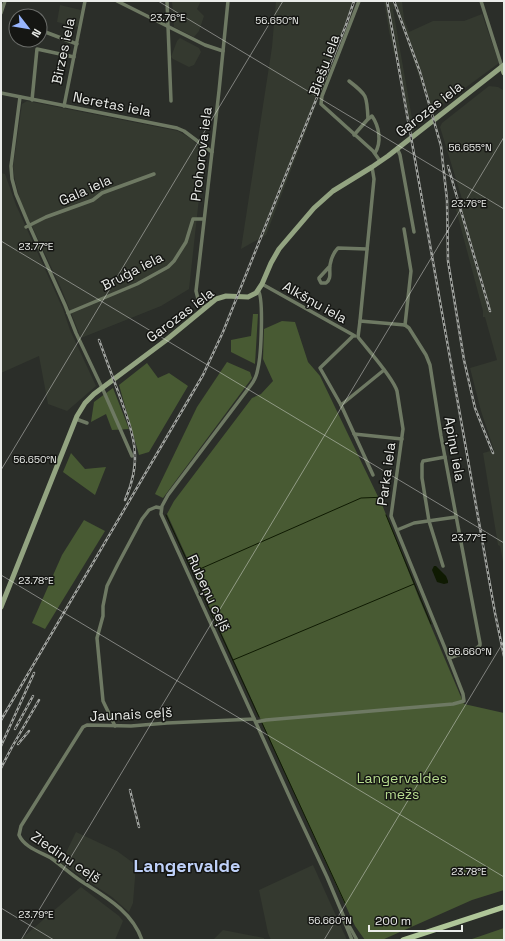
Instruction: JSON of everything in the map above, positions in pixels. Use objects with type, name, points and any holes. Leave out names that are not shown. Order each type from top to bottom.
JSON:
[{"type":"main road","points":[[503,66],[504,73]]},
{"type":"main road","name":"Garozas iela","points":[[1,607],[76,419],[85,403],[102,388],[160,345],[204,308],[220,297],[227,296],[237,298],[253,296],[262,284],[279,249],[325,197],[372,167],[503,66]]},
{"type":"main road","points":[[403,940],[504,907]]},
{"type":"street","points":[[1,13],[5,1]]},
{"type":"street","name":"Birzes iela","points":[[64,106],[85,1]]},
{"type":"street","points":[[117,1],[204,45],[223,51]]},
{"type":"street","points":[[167,1],[171,101]]},
{"type":"street","name":"Prohorova iela","points":[[204,308],[196,293],[228,1]]},
{"type":"street","name":"Biešu iela","points":[[359,1],[320,101],[322,106],[375,153],[380,161]]},
{"type":"street","points":[[481,1],[503,66]]},
{"type":"street","points":[[48,33],[77,44]]},
{"type":"street","points":[[32,100],[37,49],[74,57]]},
{"type":"street","points":[[349,80],[363,92],[366,98],[368,119]]},
{"type":"street","name":"Neretas iela","points":[[1,93],[177,128],[184,131],[212,152]]},
{"type":"street","points":[[20,97],[11,174],[16,194],[27,226],[66,305],[68,314],[132,456]]},
{"type":"street","points":[[354,135],[372,116],[376,122],[379,133],[375,153]]},
{"type":"street","points":[[397,148],[400,154],[414,232]]},
{"type":"street","points":[[358,337],[374,179],[372,167]]},
{"type":"street","name":"Gala iela","points":[[27,226],[46,217],[93,200],[102,193],[154,174]]},
{"type":"street","name":"Bruģa iela","points":[[68,314],[137,284],[168,267],[174,261],[186,242],[193,219],[204,219]]},
{"type":"street","points":[[360,321],[405,325],[411,271],[404,229]]},
{"type":"street","points":[[330,266],[319,278],[321,283],[326,283],[330,278],[330,266],[335,251],[338,248],[367,249]]},
{"type":"street","name":"Alkšņu iela","points":[[262,284],[353,336],[358,337]]},
{"type":"street","points":[[115,726],[104,704],[97,638],[103,620],[103,606],[107,586],[142,519],[149,510],[156,507],[161,508],[168,496],[251,385],[256,376],[259,364],[261,317],[261,297],[258,290]]},
{"type":"street","name":"Apiņu iela","points":[[405,325],[409,328],[426,355],[430,365],[445,457],[480,643],[476,649],[449,658]]},
{"type":"street","points":[[353,336],[321,367],[320,370],[341,405],[373,475]]},
{"type":"street","name":"Parka iela","points":[[358,337],[396,387],[403,426],[391,516],[449,658],[463,694],[464,701]]},
{"type":"street","points":[[341,405],[384,370]]},
{"type":"street","points":[[76,419],[87,423]]},
{"type":"street","points":[[354,434],[402,439]]},
{"type":"street","points":[[443,566],[429,521],[422,478],[422,464],[426,460],[445,457]]},
{"type":"street","name":"Rubeņu ceļš","points":[[161,508],[160,514],[332,888],[343,915],[356,940]]},
{"type":"street","points":[[396,530],[414,523],[456,517]]},
{"type":"street","name":"Jaunais ceļš","points":[[19,831],[39,796],[83,727],[87,725],[115,726],[266,720],[453,704],[464,701]]},
{"type":"street","name":"Ziediņu ceļš","points":[[19,831],[20,838],[27,844],[106,897],[124,912],[137,930],[142,940]]},
{"type":"street","name":"Rubeņu ceļš","points":[[343,915],[343,919],[352,940]]},
{"type":"shaded area","points":[[172,1],[201,1],[197,9],[204,16],[199,31],[194,37],[174,27]]},
{"type":"shaded area","points":[[276,1],[356,1],[266,235],[241,249],[272,47]]},
{"type":"shaded area","points":[[384,1],[402,1],[404,19],[409,32],[433,21],[464,21],[482,14],[499,63],[431,113],[408,43],[395,9],[393,9],[414,130],[410,134],[395,54],[389,31]]},
{"type":"shaded area","points":[[60,5],[81,10],[78,27],[57,22]]},
{"type":"shaded area","points":[[180,38],[199,48],[201,52],[194,65],[189,67],[171,57],[177,41]]},
{"type":"shaded area","points":[[489,86],[498,87],[503,90],[504,93],[504,567],[500,546],[498,545],[483,453],[494,450],[481,411],[470,368],[497,360],[485,317],[483,317],[483,311],[454,202],[462,199],[440,127],[442,123]]},
{"type":"shaded area","points":[[27,101],[178,131],[190,138],[201,148],[204,153],[189,289],[161,306],[81,338],[61,288],[21,203],[15,181],[13,167],[22,104]]},
{"type":"shaded area","points":[[1,173],[5,174],[16,205],[96,386],[67,411],[48,404],[39,356],[1,373]]},
{"type":"shaded area","points":[[434,566],[436,566],[446,576],[448,583],[444,584],[437,582],[432,570]]},
{"type":"shaded area","points":[[76,832],[117,851],[136,865],[133,903],[129,912],[112,897],[61,863]]},
{"type":"shaded area","points":[[313,865],[347,940],[271,940],[268,933],[259,890]]},
{"type":"shaded area","points":[[81,887],[119,916],[123,921],[115,940],[20,940]]},
{"type":"shaded area","points":[[223,930],[264,938],[264,940],[213,940]]},
{"type":"green space","points":[[253,314],[258,314],[255,364],[231,352],[231,340],[251,336]]},
{"type":"green space","name":"Langervaldes mežs","points":[[282,321],[295,322],[308,362],[320,376],[383,507],[419,598],[464,704],[504,713],[504,890],[472,900],[382,940],[365,940],[355,926],[167,514],[174,501],[252,398],[261,394],[273,381],[263,359],[264,329]]},
{"type":"green space","points":[[227,362],[250,372],[252,378],[163,498],[155,494],[197,407]]},
{"type":"green space","points":[[147,363],[158,378],[169,373],[188,386],[149,452],[139,455],[119,385]]},
{"type":"green space","points":[[113,388],[129,429],[112,430],[106,414],[91,422],[94,402]]},
{"type":"green space","points":[[71,453],[85,469],[106,467],[95,495],[63,472]]},
{"type":"green space","points":[[84,520],[105,531],[45,629],[32,623],[62,555]]},
{"type":"green space","points":[[504,928],[504,940],[469,940]]},
{"type":"waterway","points":[[193,572],[361,498],[387,497]]},
{"type":"waterway","points":[[166,515],[259,717]]},
{"type":"waterway","points":[[386,515],[431,624]]},
{"type":"waterway","points":[[233,660],[414,584]]},
{"type":"waterway","points":[[262,723],[345,903]]},
{"type":"railway","points":[[1,720],[203,375],[223,332],[346,25],[354,1]]},
{"type":"railway","points":[[387,1],[495,613],[504,656]]},
{"type":"railway","points":[[394,1],[420,72],[441,146],[447,200],[448,261],[464,360],[475,408],[493,453]]},
{"type":"railway","points":[[448,166],[490,311]]},
{"type":"railway","points":[[99,340],[125,411],[134,448],[134,473],[131,486],[125,500]]},
{"type":"railway","points":[[1,746],[34,673]]},
{"type":"railway","points":[[15,729],[33,696]]},
{"type":"railway","points":[[1,768],[39,700]]},
{"type":"railway","points":[[18,744],[29,731]]},
{"type":"railway","points":[[130,790],[139,827]]},
{"type":"district","name":"Langervalde","points":[[187,865]]}]
